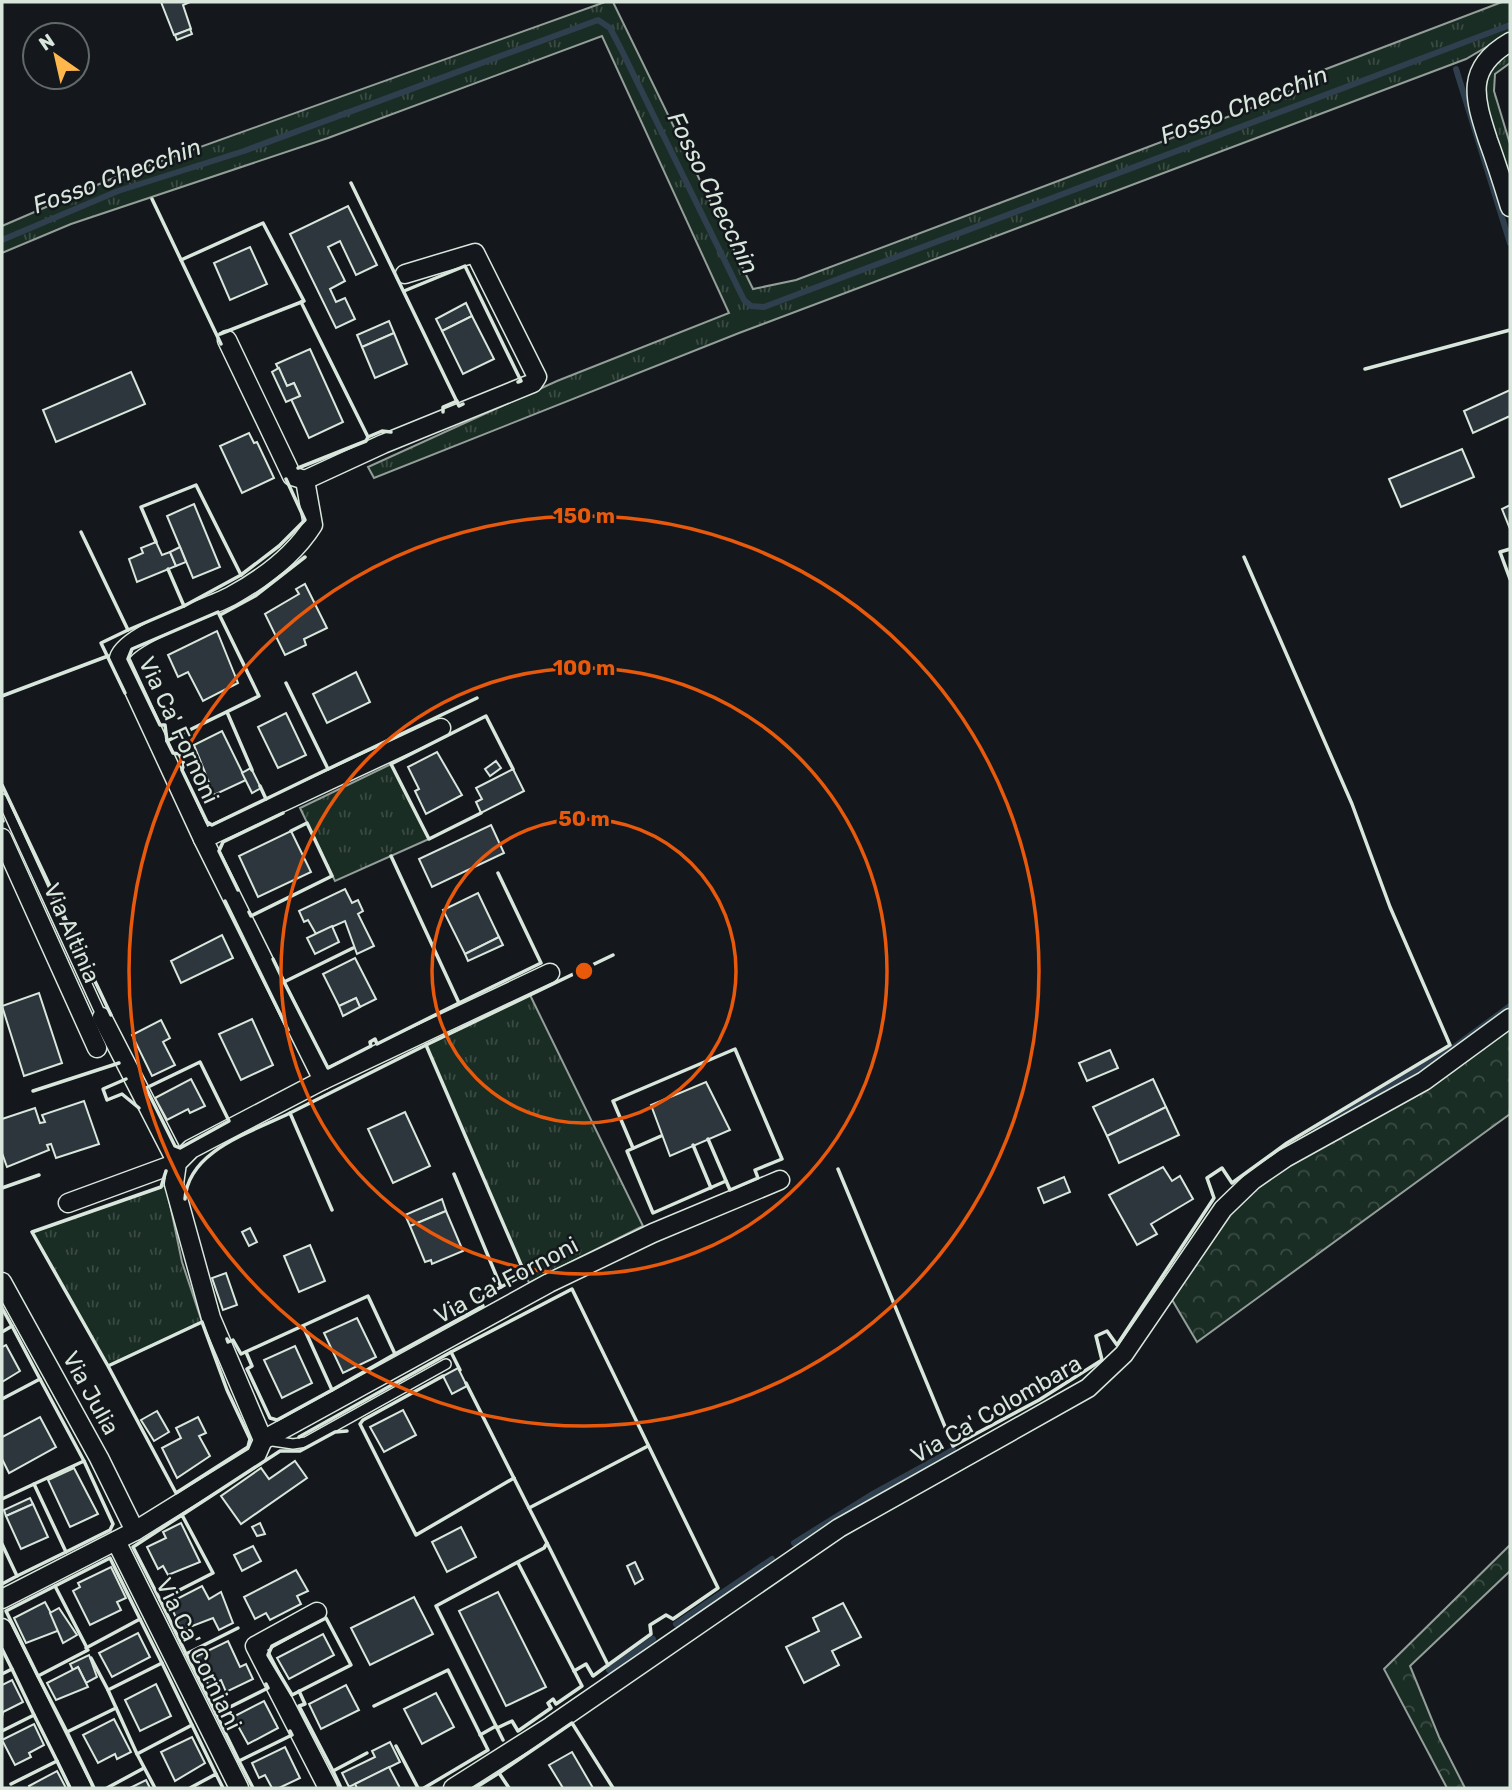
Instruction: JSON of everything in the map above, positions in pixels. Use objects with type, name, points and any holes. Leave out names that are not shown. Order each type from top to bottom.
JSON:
[{"type":"street","points":[[1510,42],[1484,62],[1476,90],[1478,108],[1510,207]]},
{"type":"street","points":[[227,340],[292,475],[305,480],[383,444],[533,383],[537,377],[475,253],[405,274]]},
{"type":"street","name":"Via Ca' Fornoni","points":[[305,480],[313,525],[294,550],[233,595],[130,642],[121,651],[119,658],[203,839],[323,1080]]},
{"type":"street","points":[[203,839],[441,727]]},
{"type":"street","name":"Via Altinia","points":[[2,838],[97,1048]]},
{"type":"street","points":[[68,1203],[177,1163],[191,1149],[323,1080],[550,973]]},
{"type":"street","points":[[102,1017],[177,1163],[174,1184],[204,1295],[234,1377],[264,1440]]},
{"type":"street","name":"Via Ca' Colombara","points":[[453,1788],[551,1726],[839,1528],[1088,1388],[1124,1354],[1223,1209],[1253,1180],[1285,1158],[1424,1081],[1510,1018]]},
{"type":"street","name":"Via Ca' Fornoni","points":[[2,1600],[135,1531],[256,1456],[264,1440],[586,1264],[780,1180]]},
{"type":"street","name":"Via Julia","points":[[2,1282],[99,1458],[135,1531]]},
{"type":"street","name":"Via Ca' Corniani","points":[[116,1541],[239,1788]]},
{"type":"street","points":[[317,1612],[255,1646],[328,1788]]},
{"type":"street","points":[[2,1628],[82,1788]]},
{"type":"lane","points":[[2,799],[102,1017]]},
{"type":"lane","points":[[264,1440],[293,1444],[306,1441],[446,1364]]},
{"type":"green space","points":[[605,2],[613,2],[753,289],[796,280],[1283,96],[1313,74],[1502,2],[1510,2],[1510,33],[1466,59],[739,333],[374,478],[368,467],[557,381],[729,313],[602,36],[328,138],[71,224],[2,253],[2,226],[111,179]]},
{"type":"green space","points":[[1510,49],[1510,63],[1495,74],[1494,91],[1510,144],[1510,187],[1482,91],[1488,68]]},
{"type":"green space","points":[[391,764],[429,839],[335,881],[300,808]]},
{"type":"green space","points":[[530,995],[643,1226],[529,1283],[426,1045]]},
{"type":"green space","points":[[1510,1025],[1510,1114],[1197,1342],[1171,1298],[1229,1215],[1258,1184]]},
{"type":"green space","points":[[166,1185],[182,1262],[202,1322],[108,1366],[32,1232]]},
{"type":"green space","points":[[1510,1545],[1510,1571],[1410,1666],[1439,1737],[1465,1788],[1447,1788],[1384,1669]]},
{"type":"building","points":[[161,2],[190,2],[183,5],[191,29],[174,35]]},
{"type":"building","points":[[190,29],[192,34],[177,40],[175,35]]},
{"type":"building","points":[[348,206],[377,265],[356,275],[340,241],[328,247],[345,281],[330,289],[336,302],[345,298],[355,319],[336,328],[290,234]]},
{"type":"building","points":[[250,247],[267,284],[230,300],[214,263]]},
{"type":"building","points":[[466,303],[472,316],[442,331],[436,319]]},
{"type":"building","points":[[472,316],[494,359],[463,374],[442,331]]},
{"type":"building","points":[[389,321],[394,333],[362,347],[357,335]]},
{"type":"building","points":[[394,333],[407,364],[375,378],[362,347]]},
{"type":"building","points":[[310,349],[343,422],[309,438],[291,399],[300,396],[294,383],[287,386],[276,364]]},
{"type":"building","points":[[279,368],[287,386],[294,383],[300,396],[286,402],[272,372]]},
{"type":"building","points":[[131,372],[145,404],[56,442],[43,410]]},
{"type":"building","points":[[1510,390],[1510,416],[1473,433],[1464,411]]},
{"type":"building","points":[[249,433],[254,443],[257,442],[274,478],[242,493],[220,446]]},
{"type":"building","points":[[1462,449],[1474,477],[1401,507],[1389,479]]},
{"type":"building","points":[[194,504],[220,567],[193,578],[167,516]]},
{"type":"building","points":[[1510,505],[1510,529],[1502,509]]},
{"type":"building","points":[[156,542],[162,555],[170,552],[176,566],[137,582],[129,559],[143,553],[141,548]]},
{"type":"building","points":[[180,547],[186,562],[176,566],[170,552]]},
{"type":"building","points":[[305,584],[327,628],[304,639],[306,645],[285,655],[265,614],[299,594],[296,589]]},
{"type":"building","points":[[217,631],[238,683],[203,701],[188,672],[178,677],[168,655]]},
{"type":"building","points":[[356,672],[370,702],[327,723],[313,694]]},
{"type":"building","points":[[286,713],[306,755],[278,768],[258,727]]},
{"type":"building","points":[[222,731],[246,780],[214,795],[194,745]]},
{"type":"building","points":[[437,752],[462,795],[426,814],[415,791],[419,789],[408,767]]},
{"type":"building","points":[[496,761],[501,768],[490,776],[485,769]]},
{"type":"building","points":[[251,768],[261,788],[252,793],[242,773]]},
{"type":"building","points":[[513,769],[524,791],[481,813],[476,802],[482,799],[476,788]]},
{"type":"building","points":[[491,825],[504,853],[432,887],[419,859]]},
{"type":"building","points":[[291,831],[311,872],[258,897],[239,856]]},
{"type":"building","points":[[345,889],[352,903],[358,900],[363,911],[358,914],[374,946],[357,954],[345,921],[316,934],[308,920],[304,922],[299,911]]},
{"type":"building","points":[[478,893],[499,937],[465,954],[443,910]]},
{"type":"building","points":[[332,926],[339,942],[315,954],[307,938]]},
{"type":"building","points":[[222,935],[233,958],[181,983],[171,961]]},
{"type":"building","points":[[499,937],[503,945],[468,961],[465,954]]},
{"type":"building","points":[[355,958],[376,999],[360,1007],[356,998],[339,1006],[323,974]]},
{"type":"building","points":[[39,993],[62,1063],[24,1076],[2,1006]]},
{"type":"building","points":[[356,998],[360,1007],[343,1016],[339,1006]]},
{"type":"building","points":[[252,1019],[273,1065],[241,1080],[219,1034]]},
{"type":"building","points":[[161,1020],[170,1038],[163,1042],[175,1065],[152,1076],[132,1035]]},
{"type":"building","points":[[1110,1050],[1118,1068],[1087,1081],[1079,1063]]},
{"type":"building","points":[[191,1079],[205,1106],[190,1113],[188,1109],[167,1120],[155,1098]]},
{"type":"building","points":[[1153,1079],[1166,1107],[1107,1136],[1093,1107]]},
{"type":"building","points":[[706,1082],[730,1130],[670,1156],[651,1105]]},
{"type":"building","points":[[84,1101],[99,1144],[56,1158],[51,1144],[47,1145],[49,1150],[7,1167],[2,1153],[2,1119],[35,1108],[40,1123],[45,1122],[42,1115]]},
{"type":"building","points":[[1166,1107],[1179,1135],[1119,1163],[1107,1136]]},
{"type":"building","points":[[405,1112],[430,1166],[393,1183],[368,1129]]},
{"type":"building","points":[[1163,1167],[1172,1181],[1180,1176],[1193,1199],[1151,1224],[1157,1234],[1137,1245],[1109,1195]]},
{"type":"building","points":[[1064,1177],[1070,1192],[1044,1203],[1038,1188]]},
{"type":"building","points":[[442,1199],[446,1211],[410,1226],[405,1215]]},
{"type":"building","points":[[446,1211],[463,1251],[432,1264],[431,1260],[425,1262],[410,1226]]},
{"type":"building","points":[[250,1228],[257,1242],[249,1246],[242,1232]]},
{"type":"building","points":[[310,1245],[325,1281],[299,1292],[284,1256]]},
{"type":"building","points":[[226,1273],[237,1305],[223,1310],[212,1278]]},
{"type":"building","points":[[357,1318],[376,1357],[343,1373],[324,1333]]},
{"type":"building","points":[[6,1345],[20,1371],[2,1382],[2,1347]]},
{"type":"building","points":[[295,1346],[312,1383],[282,1398],[264,1360]]},
{"type":"building","points":[[458,1368],[467,1386],[452,1394],[443,1376]]},
{"type":"building","points":[[403,1410],[416,1435],[384,1452],[370,1427]]},
{"type":"building","points":[[157,1411],[169,1432],[154,1441],[141,1420]]},
{"type":"building","points":[[40,1417],[56,1447],[9,1473],[2,1459],[2,1437]]},
{"type":"building","points":[[198,1417],[206,1433],[199,1436],[210,1456],[177,1478],[162,1448],[181,1438],[176,1428]]},
{"type":"building","points":[[295,1461],[307,1478],[241,1524],[221,1496],[261,1468],[269,1479]]},
{"type":"building","points":[[74,1468],[98,1514],[70,1527],[48,1480]]},
{"type":"building","points":[[30,1498],[33,1504],[6,1516],[4,1510]]},
{"type":"building","points":[[33,1504],[48,1537],[21,1549],[6,1516]]},
{"type":"building","points":[[181,1523],[200,1562],[168,1575],[163,1566],[158,1569],[147,1547],[166,1538],[163,1532]]},
{"type":"building","points":[[260,1523],[265,1534],[257,1536],[252,1527]]},
{"type":"building","points":[[461,1527],[476,1557],[447,1572],[432,1542]]},
{"type":"building","points":[[253,1546],[261,1561],[242,1571],[234,1555]]},
{"type":"building","points":[[635,1562],[643,1579],[635,1584],[627,1566]]},
{"type":"building","points":[[111,1567],[126,1598],[117,1602],[121,1610],[90,1625],[73,1591],[80,1587],[78,1583]]},
{"type":"building","points":[[296,1570],[308,1591],[297,1596],[301,1604],[270,1620],[266,1613],[255,1619],[244,1597]]},
{"type":"building","points":[[202,1586],[209,1599],[221,1592],[233,1623],[219,1630],[213,1618],[182,1630],[169,1603]]},
{"type":"building","points":[[498,1592],[546,1687],[506,1706],[459,1611]]},
{"type":"building","points":[[414,1597],[433,1634],[370,1665],[351,1628]]},
{"type":"building","points":[[45,1602],[60,1630],[26,1643],[14,1618]]},
{"type":"building","points":[[843,1603],[861,1637],[832,1651],[839,1665],[804,1683],[786,1647],[819,1631],[813,1618]]},
{"type":"building","points":[[59,1608],[77,1635],[63,1643],[50,1613]]},
{"type":"building","points":[[138,1633],[150,1657],[112,1677],[99,1653]]},
{"type":"building","points":[[323,1634],[334,1655],[289,1679],[277,1658]]},
{"type":"building","points":[[228,1641],[240,1667],[246,1664],[253,1679],[226,1692],[221,1680],[209,1686],[195,1657]]},
{"type":"building","points":[[89,1655],[97,1677],[86,1683],[78,1667],[73,1670],[70,1664]]},
{"type":"building","points":[[78,1667],[88,1687],[56,1700],[47,1683]]},
{"type":"building","points":[[12,1680],[23,1702],[3,1712],[2,1717],[2,1685]]},
{"type":"building","points":[[156,1684],[171,1716],[140,1731],[125,1700]]},
{"type":"building","points":[[346,1685],[359,1710],[321,1729],[309,1704]]},
{"type":"building","points":[[436,1693],[454,1727],[422,1744],[404,1709]]},
{"type":"building","points":[[264,1701],[278,1728],[248,1744],[233,1717]]},
{"type":"building","points":[[114,1719],[131,1752],[117,1759],[115,1754],[98,1763],[83,1735]]},
{"type":"building","points":[[34,1724],[44,1745],[29,1753],[31,1757],[15,1765],[2,1740]]},
{"type":"building","points":[[192,1737],[205,1763],[175,1781],[161,1752]]},
{"type":"building","points":[[390,1742],[400,1762],[349,1787],[342,1773],[375,1757],[372,1751]]},
{"type":"building","points":[[285,1747],[300,1778],[279,1788],[272,1788],[265,1775],[259,1778],[252,1763]]},
{"type":"building","points":[[572,1752],[593,1788],[563,1788],[549,1765]]},
{"type":"building","points":[[389,1767],[400,1788],[357,1788],[355,1784]]},
{"type":"building","points":[[57,1771],[66,1788],[30,1788],[29,1786]]},
{"type":"building","points":[[146,1780],[150,1788],[130,1788]]},
{"type":"waterway","name":"Fosso Checchin","points":[[2,240],[118,191],[244,151],[598,20],[610,28],[621,49],[744,300],[751,306],[764,307],[1510,25]]},
{"type":"waterway","points":[[1456,69],[1510,243]]},
{"type":"waterway","points":[[1316,1129],[1453,1048],[1510,1006]]},
{"type":"waterway","points":[[794,1543],[871,1495],[953,1450]]},
{"type":"waterway","points":[[676,1624],[772,1559]]},
{"type":"waterway","points":[[609,1670],[653,1639]]},
{"type":"wall","points":[[351,183],[459,406],[463,404]]},
{"type":"wall","points":[[152,199],[221,344]]},
{"type":"wall","points":[[181,260],[263,223],[304,301],[220,334]]},
{"type":"wall","points":[[404,291],[465,266],[521,381],[518,382]]},
{"type":"wall","points":[[298,468],[366,441],[368,437],[301,302]]},
{"type":"wall","points":[[1365,369],[1510,330]]},
{"type":"wall","points":[[443,412],[443,407],[457,401]]},
{"type":"wall","points":[[368,437],[382,431],[391,432]]},
{"type":"wall","points":[[241,575],[279,546],[305,520],[286,479]]},
{"type":"wall","points":[[156,542],[141,507],[196,485],[241,575],[184,606]]},
{"type":"wall","points":[[81,532],[128,630],[101,643],[125,693]]},
{"type":"wall","points":[[1510,549],[1500,552],[1510,579]]},
{"type":"wall","points":[[220,615],[255,596],[305,557]]},
{"type":"wall","points":[[838,1169],[953,1446],[1039,1400],[1102,1360],[1096,1336],[1107,1331],[1117,1345],[1214,1198],[1207,1178],[1222,1168],[1232,1183],[1287,1143],[1450,1045],[1390,907],[1352,804],[1244,557]]},
{"type":"wall","points":[[128,630],[184,606],[168,569]]},
{"type":"wall","points":[[218,612],[259,696],[167,741],[165,725],[160,725],[128,659],[132,649],[218,612]]},
{"type":"wall","points":[[2,696],[108,656]]},
{"type":"wall","points":[[266,799],[328,769],[286,683]]},
{"type":"wall","points":[[328,769],[477,698]]},
{"type":"wall","points":[[227,712],[252,770]]},
{"type":"wall","points":[[481,813],[429,839],[391,764],[486,716],[513,769]]},
{"type":"wall","points":[[167,741],[173,753],[179,754],[184,764],[182,770],[207,822],[212,825],[266,799],[260,786]]},
{"type":"wall","points":[[2,785],[111,1015]]},
{"type":"wall","points":[[238,890],[219,851],[223,842],[283,813]]},
{"type":"wall","points":[[249,912],[251,916],[332,876],[307,823],[291,831]]},
{"type":"wall","points":[[284,982],[328,1068],[371,1046],[370,1042],[375,1039],[377,1044],[459,1003],[391,856]]},
{"type":"wall","points":[[459,1003],[541,963],[498,873]]},
{"type":"wall","points":[[225,901],[288,1030]]},
{"type":"wall","points":[[273,959],[284,982],[353,948]]},
{"type":"wall","points":[[426,1045],[613,955]]},
{"type":"wall","points":[[332,1210],[290,1113],[426,1045],[525,1274],[501,1287]]},
{"type":"wall","points":[[633,1148],[613,1101],[735,1049],[782,1159],[755,1170],[758,1178],[730,1190],[708,1139]]},
{"type":"wall","points":[[200,1062],[229,1121],[180,1148],[175,1146],[146,1088],[200,1062]]},
{"type":"wall","points":[[33,1091],[119,1063]]},
{"type":"wall","points":[[126,1079],[103,1089],[107,1100],[122,1094],[139,1108]]},
{"type":"wall","points":[[185,1199],[189,1182],[197,1168],[210,1155],[241,1136],[290,1113]]},
{"type":"wall","points":[[661,1136],[627,1151],[653,1213],[726,1181]]},
{"type":"wall","points":[[693,1145],[711,1188]]},
{"type":"wall","points":[[108,1366],[176,1493],[248,1447],[250,1439],[227,1390],[202,1322],[108,1366],[32,1232],[161,1187],[166,1171]]},
{"type":"wall","points":[[395,1354],[483,1306],[480,1298],[501,1287],[454,1174]]},
{"type":"wall","points":[[2,1188],[39,1175]]},
{"type":"wall","points":[[460,1370],[451,1352],[572,1289],[718,1588],[673,1619],[666,1615],[650,1625],[651,1634],[608,1665]]},
{"type":"wall","points":[[227,1339],[228,1342],[233,1340],[241,1354],[368,1296],[395,1354],[332,1390]]},
{"type":"wall","points":[[2,1308],[12,1326]]},
{"type":"wall","points":[[2,1332],[12,1326],[40,1379]]},
{"type":"wall","points":[[246,1352],[252,1366],[247,1369],[270,1418],[277,1420],[332,1390],[303,1326]]},
{"type":"wall","points":[[299,1437],[451,1352]]},
{"type":"wall","points":[[443,1376],[360,1424],[416,1535],[514,1478]]},
{"type":"wall","points":[[2,1399],[40,1379],[84,1461]]},
{"type":"wall","points":[[466,1383],[529,1508],[648,1446]]},
{"type":"wall","points":[[182,1515],[280,1451],[300,1451],[335,1432],[347,1431]]},
{"type":"wall","points":[[34,1484],[84,1461],[113,1524],[110,1530],[66,1552]]},
{"type":"wall","points":[[2,1499],[34,1484],[66,1552],[17,1576]]},
{"type":"wall","points":[[503,1740],[436,1606],[544,1548],[547,1543],[529,1508]]},
{"type":"wall","points":[[182,1515],[213,1573],[160,1600],[133,1547],[182,1515]]},
{"type":"wall","points":[[547,1543],[608,1665],[593,1676],[586,1664],[574,1671]]},
{"type":"wall","points":[[2,1544],[17,1576],[2,1584]]},
{"type":"wall","points":[[86,1646],[55,1586],[110,1558],[140,1619]]},
{"type":"wall","points":[[497,1728],[512,1721],[518,1731],[551,1708],[548,1703],[553,1699],[556,1704],[582,1686],[518,1563]]},
{"type":"wall","points":[[55,1586],[6,1611],[38,1676],[88,1650]]},
{"type":"wall","points":[[160,1600],[186,1654],[238,1628]]},
{"type":"wall","points":[[326,1618],[351,1665],[292,1695],[268,1655],[272,1646],[326,1618]]},
{"type":"wall","points":[[86,1648],[140,1619],[162,1663]]},
{"type":"wall","points":[[2,1649],[12,1669]]},
{"type":"wall","points":[[186,1654],[216,1714],[268,1688],[266,1684]]},
{"type":"wall","points":[[91,1658],[108,1690]]},
{"type":"wall","points":[[137,1754],[108,1690],[162,1663],[192,1725]]},
{"type":"wall","points":[[2,1674],[12,1669],[34,1715]]},
{"type":"wall","points":[[374,1706],[448,1670],[488,1750],[424,1788]]},
{"type":"wall","points":[[38,1676],[67,1732],[116,1708]]},
{"type":"wall","points":[[299,1691],[305,1704],[299,1706],[333,1771],[367,1753]]},
{"type":"wall","points":[[216,1714],[239,1761],[292,1735],[290,1731]]},
{"type":"wall","points":[[2,1731],[34,1715],[57,1761]]},
{"type":"wall","points":[[499,1773],[572,1723],[613,1788]]},
{"type":"wall","points":[[155,1788],[137,1754],[192,1725],[216,1774]]},
{"type":"wall","points":[[480,1735],[496,1726]]},
{"type":"wall","points":[[67,1732],[94,1788]]},
{"type":"wall","points":[[396,1746],[418,1788]]},
{"type":"wall","points":[[11,1784],[57,1761],[70,1788]]},
{"type":"wall","points":[[239,1761],[253,1788]]},
{"type":"wall","points":[[107,1788],[144,1768]]},
{"type":"wall","points":[[333,1771],[341,1788]]},
{"type":"wall","points":[[475,1788],[499,1773],[509,1788]]},
{"type":"wall","points":[[190,1788],[216,1774],[223,1788]]}]
